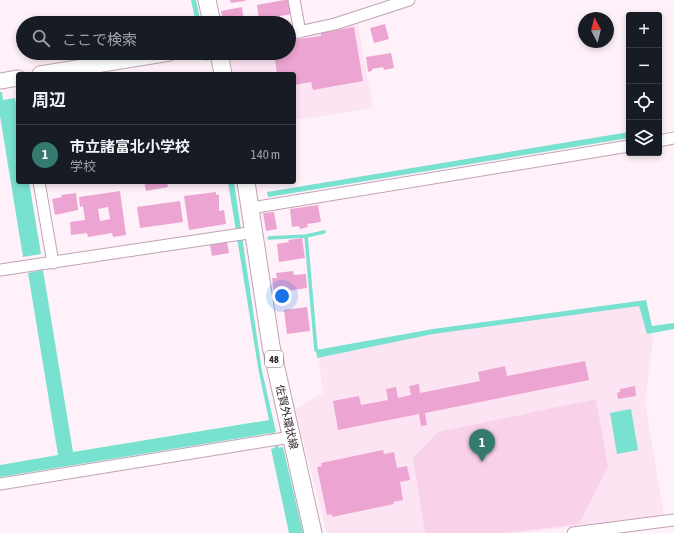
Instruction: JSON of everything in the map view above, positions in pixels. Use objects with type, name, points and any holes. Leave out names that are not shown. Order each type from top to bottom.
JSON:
[{"type":"main road","points":[[207,0],[210,16]]},
{"type":"main road","points":[[221,60],[224,72]]},
{"type":"main road","name":"佐賀外環状線","points":[[246,184],[251,208],[244,234],[271,346],[280,439],[314,533]]},
{"type":"street","points":[[294,0],[294,16]]},
{"type":"street","points":[[296,33],[335,24],[409,0]]},
{"type":"street","points":[[52,72],[127,60]]},
{"type":"street","points":[[0,80],[16,78]]},
{"type":"street","points":[[662,140],[674,138]]},
{"type":"street","points":[[251,208],[626,146]]},
{"type":"street","points":[[39,184],[49,263]]},
{"type":"street","points":[[0,270],[244,234]]},
{"type":"street","points":[[0,484],[280,439]]},
{"type":"street","points":[[573,533],[674,520]]},
{"type":"shaded area","points":[[191,0],[196,0],[199,16],[194,16]]},
{"type":"shaded area","points":[[358,24],[373,108],[296,120],[296,72],[234,72],[231,60],[296,60],[296,36]]},
{"type":"shaded area","points":[[0,92],[2,92],[3,100],[15,98],[16,184],[29,184],[41,254],[23,257],[0,116]]},
{"type":"shaded area","points":[[626,132],[626,138],[268,197],[267,192]]},
{"type":"shaded area","points":[[228,184],[234,184],[262,371],[276,432],[274,432],[279,448],[283,447],[303,533],[289,533],[271,449],[275,448],[271,433],[0,477],[0,465],[58,455],[28,273],[43,270],[73,452],[269,420],[259,373]]},
{"type":"shaded area","points":[[646,300],[652,326],[674,323],[674,329],[647,334],[639,306],[433,334],[317,358],[316,350],[433,329]]},
{"type":"shaded area","points":[[643,303],[653,339],[645,402],[664,515],[522,533],[327,533],[295,409],[323,393],[318,352],[434,332]]},
{"type":"shaded area","points":[[596,399],[608,467],[579,524],[505,533],[425,533],[413,458],[438,432]]},
{"type":"shaded area","points":[[631,409],[638,450],[617,454],[610,413]]},
{"type":"building","points":[[230,0],[245,0],[245,1],[231,3]]},
{"type":"building","points":[[290,0],[292,14],[280,16],[258,16],[257,5]]},
{"type":"building","points":[[242,7],[243,16],[222,16],[221,11]]},
{"type":"building","points":[[385,24],[389,39],[374,43],[370,28]]},
{"type":"building","points":[[354,27],[363,81],[313,90],[311,82],[296,85],[296,72],[277,72],[275,60],[296,60],[296,39],[321,36],[321,33]]},
{"type":"building","points":[[391,53],[394,68],[384,70],[383,67],[372,69],[372,71],[368,72],[366,57]]},
{"type":"building","points":[[144,184],[167,184],[168,187],[146,191]]},
{"type":"building","points":[[120,191],[126,235],[113,237],[112,233],[88,237],[87,233],[71,235],[70,222],[85,220],[83,206],[80,207],[79,197]],"holes":[[[108,207],[110,219],[100,221],[98,209]]]},
{"type":"building","points":[[216,192],[216,195],[219,194],[219,211],[224,210],[226,224],[189,230],[184,196]]},
{"type":"building","points":[[76,193],[78,210],[55,215],[52,199],[62,197],[61,195]]},
{"type":"building","points":[[180,201],[183,222],[140,228],[137,207]]},
{"type":"building","points":[[318,205],[321,222],[307,224],[308,227],[300,229],[299,226],[292,227],[290,209]]},
{"type":"building","points":[[274,212],[277,229],[266,231],[263,213]]},
{"type":"building","points":[[302,238],[305,258],[279,262],[277,244],[289,242],[288,240]]},
{"type":"building","points":[[227,242],[229,253],[212,256],[210,245]]},
{"type":"building","points":[[293,271],[294,275],[306,274],[307,288],[274,293],[272,278],[277,278],[276,273]]},
{"type":"building","points":[[307,307],[310,331],[287,334],[284,310]]},
{"type":"building","points":[[585,361],[589,380],[425,413],[427,425],[421,426],[419,414],[338,430],[333,401],[359,396],[361,405],[388,400],[386,389],[396,387],[398,398],[411,395],[409,386],[419,384],[420,393],[480,381],[478,372],[505,366],[507,376]]},
{"type":"building","points":[[635,386],[636,396],[618,399],[617,393],[620,392],[620,389]]},
{"type":"building","points":[[383,450],[384,454],[394,452],[397,468],[407,466],[410,480],[400,482],[403,500],[393,502],[394,504],[332,517],[332,514],[327,515],[317,467],[322,466],[321,463]]},
{"type":"waterway","points":[[316,350],[306,236],[324,232]]},
{"type":"waterway","points":[[269,238],[306,236]]},
{"type":"place","name":"市立諸富北小学校","points":[[482,462]]}]
